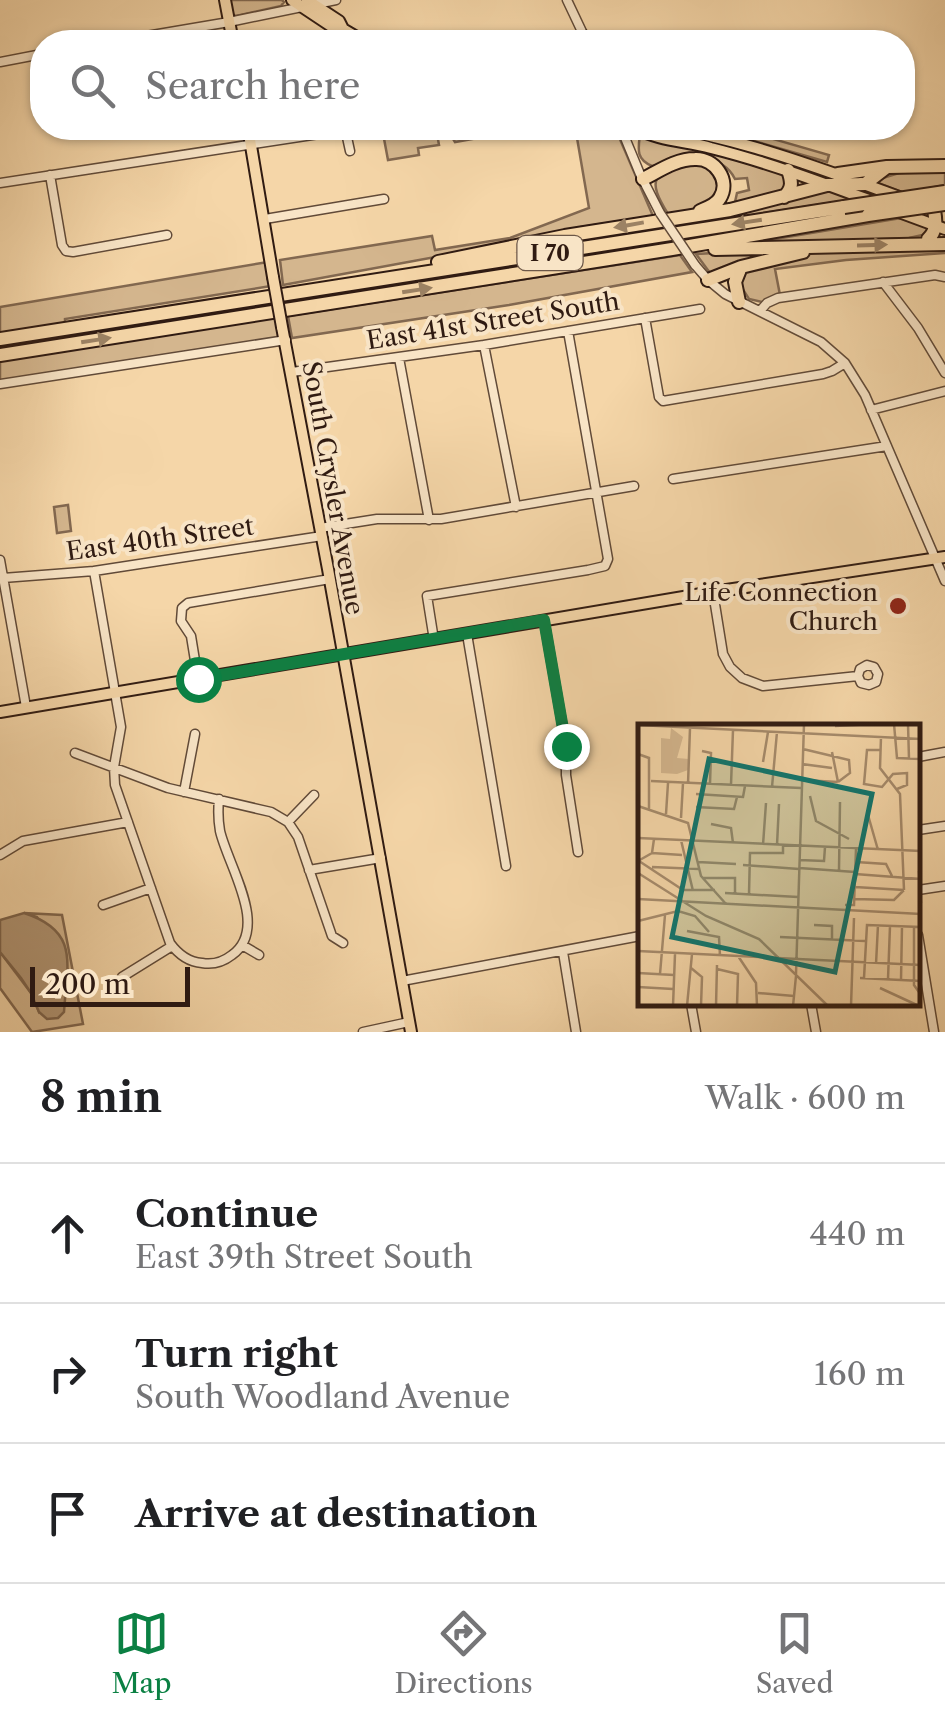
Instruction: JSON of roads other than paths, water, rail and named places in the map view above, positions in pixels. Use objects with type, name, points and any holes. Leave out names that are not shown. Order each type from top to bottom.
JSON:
[{"type":"highway","points":[[643,179],[693,158],[715,166],[723,181],[720,199],[705,210],[678,218]]},
{"type":"highway","points":[[302,291],[546,240],[730,210],[887,167],[945,166]]},
{"type":"highway","points":[[832,180],[864,191],[887,167]]},
{"type":"highway","points":[[784,197],[792,186],[788,170]]},
{"type":"highway","name":"I 70","points":[[0,340],[945,192]]},
{"type":"highway","name":"I 70","points":[[0,355],[672,250],[868,215],[942,220]]},
{"type":"highway","points":[[921,241],[934,234],[942,220]]},
{"type":"highway","points":[[672,250],[921,241],[945,244]]},
{"type":"highway","points":[[708,280],[779,256],[830,247]]},
{"type":"highway","points":[[740,302],[735,282],[741,267]]},
{"type":"main road","points":[[225,0],[231,30]]},
{"type":"main road","points":[[303,3],[339,22],[344,29]]},
{"type":"main road","name":"South Crysler Avenue","points":[[250,140],[410,1027]]},
{"type":"main road","points":[[694,140],[780,156],[832,180]]},
{"type":"main road","points":[[706,140],[788,170],[832,180]]},
{"type":"main road","points":[[864,191],[942,220]]},
{"type":"main road","points":[[0,712],[713,592],[940,558]]},
{"type":"street","points":[[182,30],[303,3],[336,0]]},
{"type":"street","points":[[567,0],[581,30]]},
{"type":"street","points":[[0,62],[30,56]]},
{"type":"street","points":[[0,183],[276,140]]},
{"type":"street","points":[[348,140],[350,151]]},
{"type":"street","points":[[626,140],[660,213],[708,280],[740,302],[821,342],[845,363],[940,558],[945,580]]},
{"type":"street","points":[[50,175],[62,246],[68,251],[168,236]]},
{"type":"street","points":[[264,219],[384,200]]},
{"type":"street","points":[[760,311],[778,298],[935,275],[945,277]]},
{"type":"street","points":[[883,282],[918,328],[945,373]]},
{"type":"street","name":"East 41st Street South","points":[[292,372],[700,309]]},
{"type":"street","points":[[644,318],[659,398],[667,401],[823,374],[845,363]]},
{"type":"street","points":[[434,640],[427,596],[605,566],[608,554],[568,332]]},
{"type":"street","points":[[0,384],[286,340]]},
{"type":"street","points":[[484,345],[516,507]]},
{"type":"street","points":[[399,358],[429,520]]},
{"type":"street","points":[[871,410],[945,392]]},
{"type":"street","points":[[673,479],[887,446]]},
{"type":"street","name":"East 40th Street","points":[[3,578],[94,571],[376,519],[429,520],[634,486]]},
{"type":"street","points":[[0,565],[26,707]]},
{"type":"street","points":[[94,571],[121,728],[114,767],[116,785],[172,946],[188,959],[207,964],[228,958],[242,944],[248,930],[249,915],[220,832],[219,800]]},
{"type":"street","points":[[198,679],[191,636],[181,621],[182,608],[188,603],[330,579]]},
{"type":"street","points":[[713,592],[723,654],[730,667],[751,683],[763,686],[858,676]]},
{"type":"street","points":[[544,620],[566,746],[566,775],[578,852]]},
{"type":"street","points":[[466,634],[506,866]]},
{"type":"street","points":[[0,637],[14,635]]},
{"type":"street","points":[[184,792],[195,734]]},
{"type":"street","points":[[920,757],[945,752]]},
{"type":"street","points":[[75,753],[168,788],[271,812],[288,822],[298,836],[332,936],[343,942]]},
{"type":"street","points":[[288,822],[314,795]]},
{"type":"street","points":[[0,855],[24,842],[128,822]]},
{"type":"street","points":[[920,830],[945,826]]},
{"type":"street","points":[[309,870],[380,858]]},
{"type":"street","points":[[920,890],[945,886]]},
{"type":"street","points":[[102,905],[151,888]]},
{"type":"street","points":[[402,982],[638,936]]},
{"type":"street","points":[[242,944],[259,954]]},
{"type":"street","points":[[122,977],[172,946]]},
{"type":"street","points":[[920,947],[934,1032]]},
{"type":"street","points":[[563,952],[576,1032]]},
{"type":"street","points":[[692,1007],[696,1032]]},
{"type":"street","points":[[812,1007],[816,1032]]},
{"type":"street","points":[[362,1032],[410,1027]]},
{"type":"place","name":"Life Connection Church","points":[[898,606]]}]
